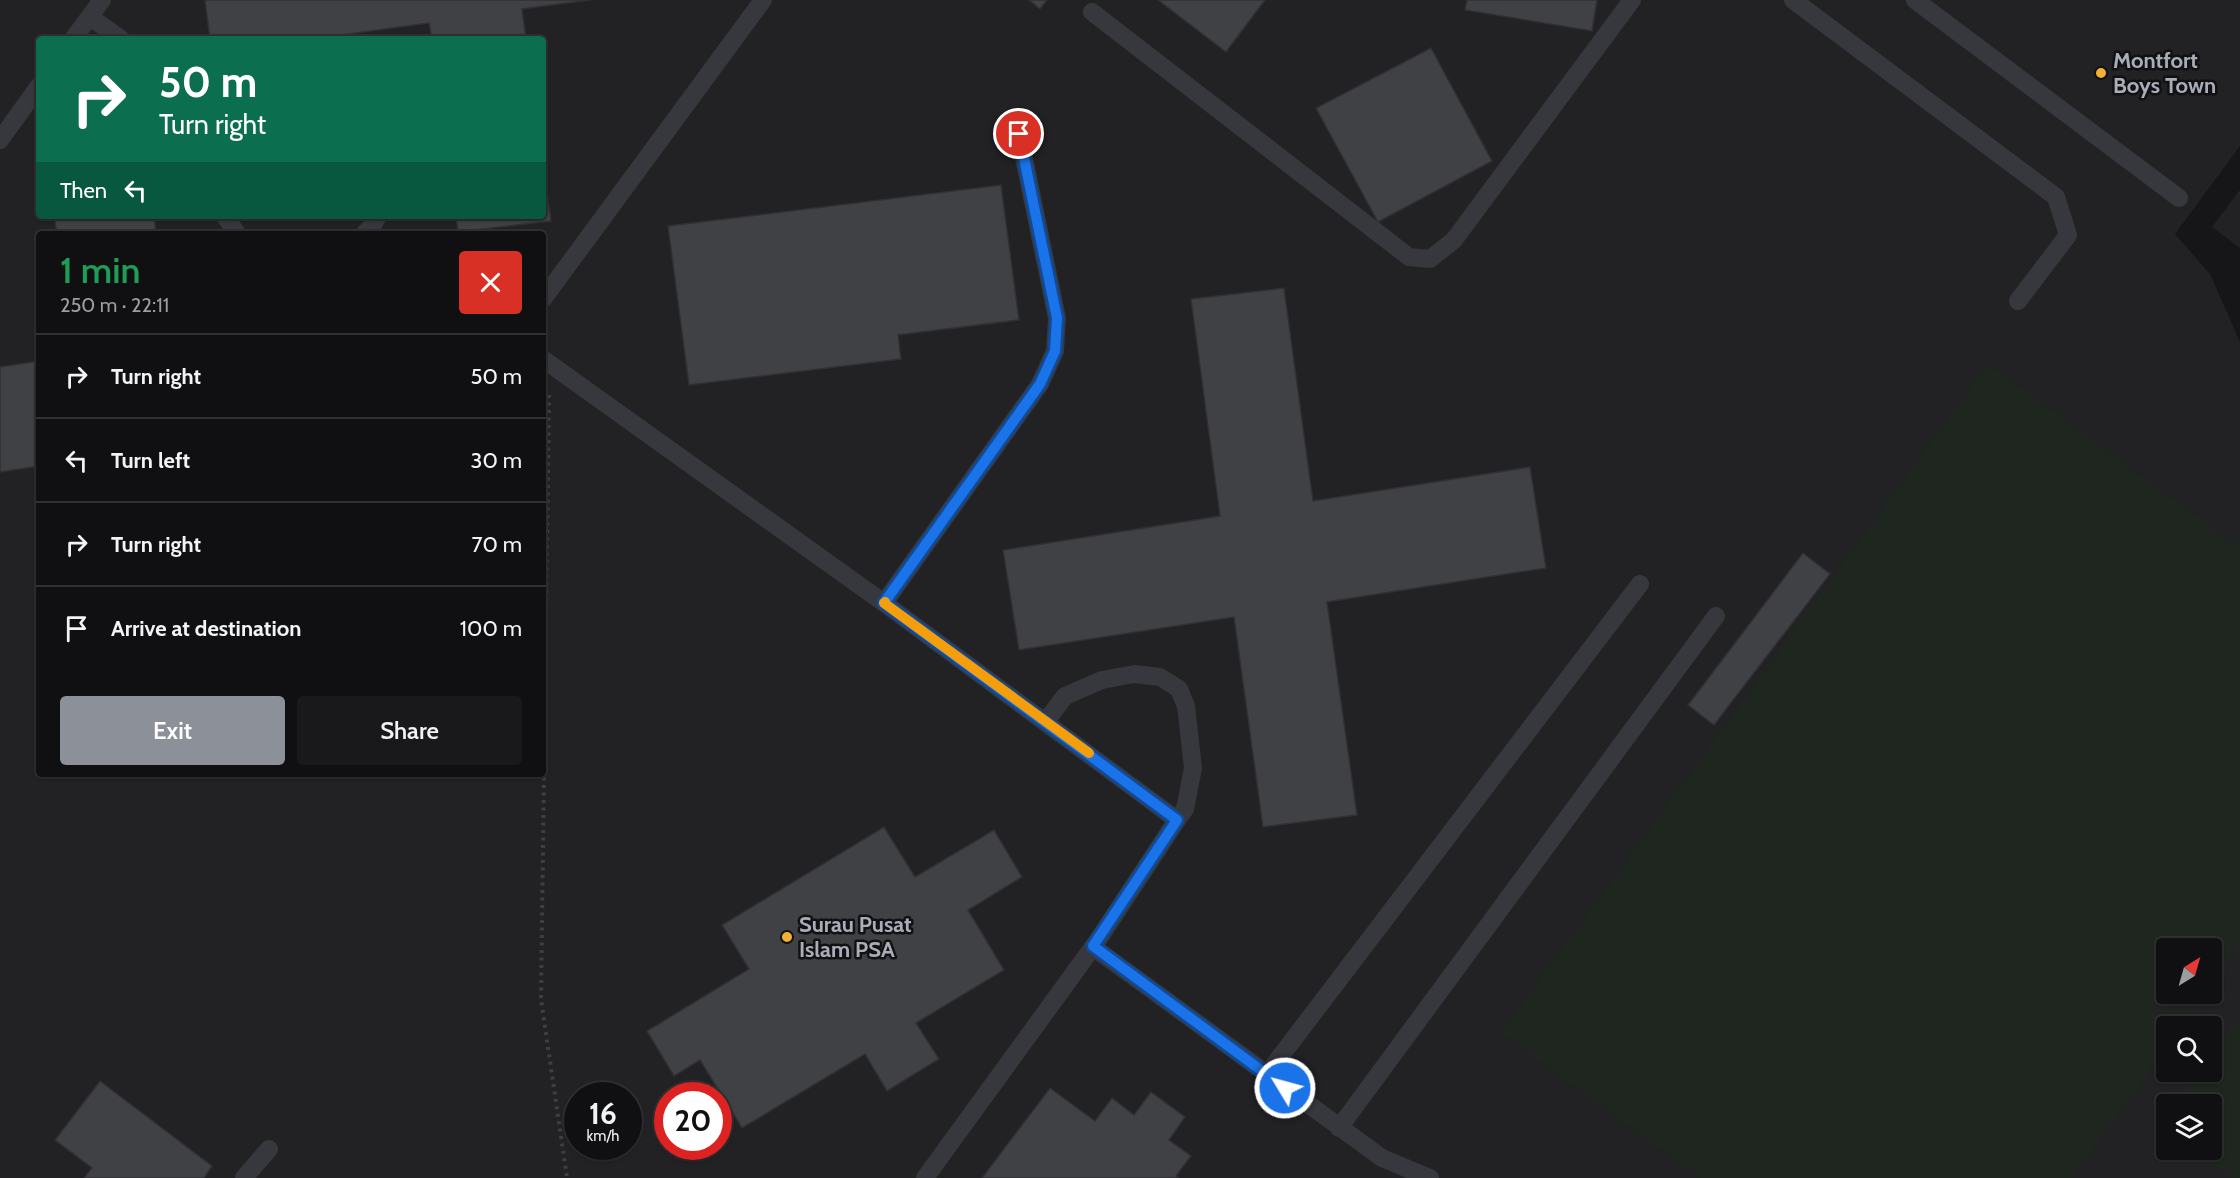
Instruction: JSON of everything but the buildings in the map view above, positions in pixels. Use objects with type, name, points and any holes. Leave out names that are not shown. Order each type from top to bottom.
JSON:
[{"type":"lane","points":[[75,36],[102,0]]},
{"type":"lane","points":[[546,295],[763,0]]},
{"type":"lane","points":[[1092,12],[1409,257],[1430,259],[1454,240],[1632,0]]},
{"type":"lane","points":[[1793,0],[2056,197],[2068,235],[2018,301]]},
{"type":"lane","points":[[1916,0],[2179,198]]},
{"type":"lane","points":[[90,17],[116,36]]},
{"type":"lane","points":[[0,140],[36,90]]},
{"type":"lane","points":[[884,603],[1040,384],[1055,351],[1057,318],[1019,134]]},
{"type":"lane","points":[[546,362],[884,603],[1177,820]]},
{"type":"lane","points":[[1267,1074],[1640,584]]},
{"type":"lane","points":[[1339,1128],[1716,616]]},
{"type":"lane","points":[[925,1178],[1093,946],[1185,809],[1193,768],[1186,706],[1179,688],[1161,677],[1134,674],[1102,680],[1065,696],[1046,721]]},
{"type":"lane","points":[[1093,946],[1382,1158],[1430,1178]]},
{"type":"lane","points":[[244,1178],[269,1149]]},
{"type":"path","points":[[543,777],[541,999],[567,1178]]},
{"type":"shaded area","points":[[0,0],[2240,0],[2240,146],[2175,234],[2210,274],[2240,342],[2240,1178],[0,1178]]},
{"type":"shaded area","points":[[2240,190],[2240,248],[2212,227]]},
{"type":"shaded area","points":[[1988,364],[2240,548],[2240,948],[2222,973],[2222,938],[2156,938],[2156,1004],[2199,1004],[2190,1016],[2156,1016],[2156,1064],[2072,1178],[1700,1178],[1501,1033]]},
{"type":"shaded area","points":[[2240,1018],[2240,1178],[2231,1178],[2206,1160],[2222,1160],[2222,1094],[2184,1094],[2193,1082],[2222,1082],[2222,1042]]},
{"type":"slow traffic","points":[[885,602],[1089,753]]},
{"type":"place","name":"Montfort Boys Town","points":[[2101,73]]},
{"type":"place","name":"Surau Pusat Islam PSA","points":[[787,937]]},
{"type":"route","points":[[1019,134],[1057,318],[1055,351],[1040,384],[884,603],[1177,820],[1093,946],[1285,1088]]}]
